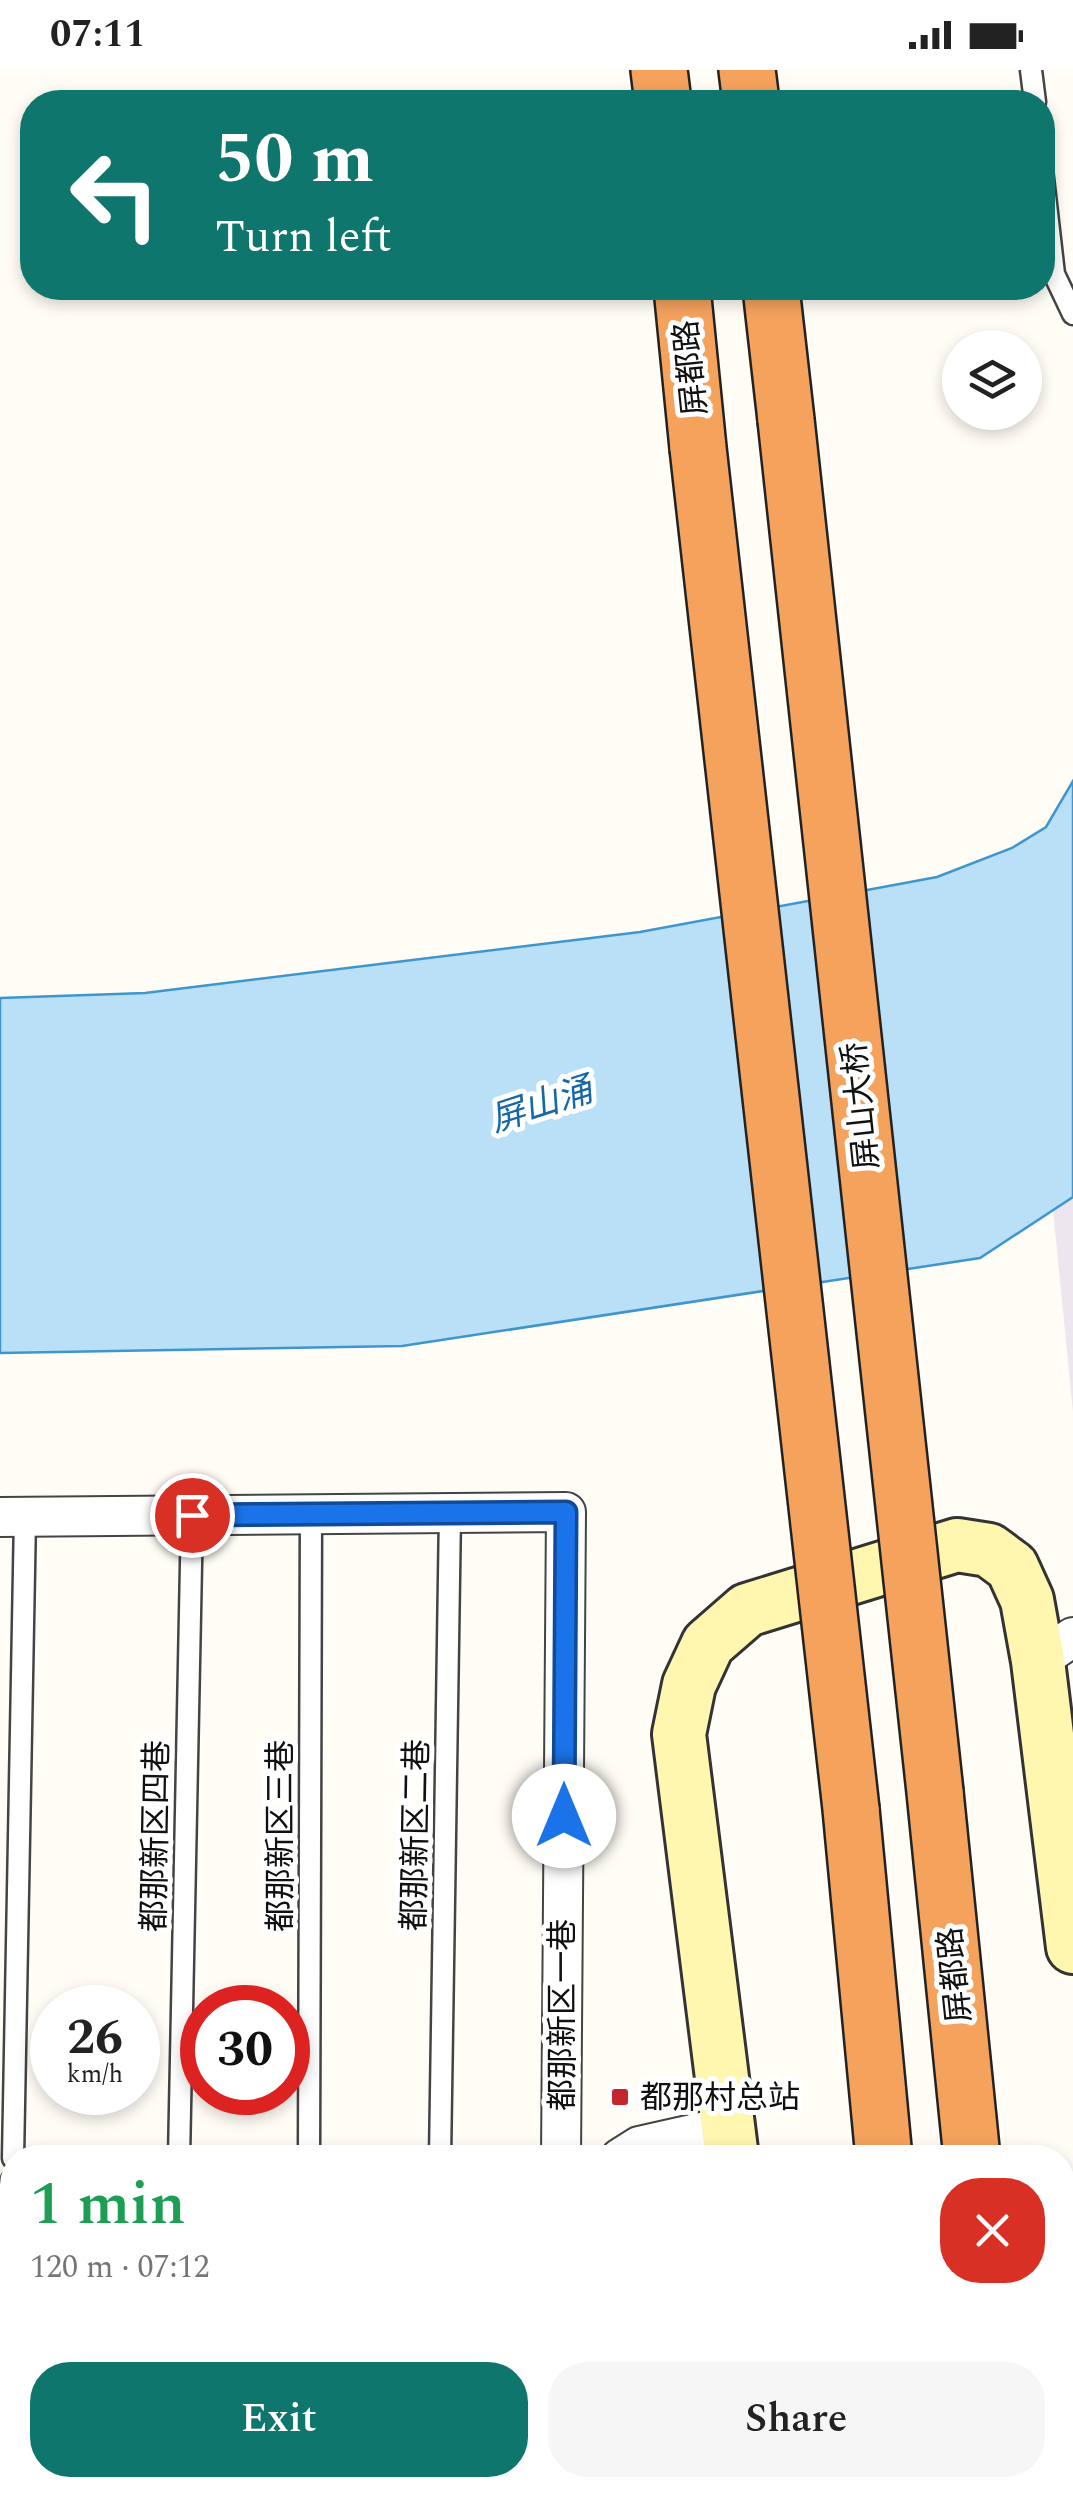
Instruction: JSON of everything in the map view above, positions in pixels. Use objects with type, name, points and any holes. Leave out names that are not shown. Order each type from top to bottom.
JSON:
[{"type":"highway","name":"屏都路","points":[[683,300],[851,1809],[883,2145]]},
{"type":"highway","name":"屏山大桥","points":[[772,300],[935,1792]]},
{"type":"highway","name":"屏都路","points":[[935,1792],[971,2145]]},
{"type":"street","name":"都那新区一巷","points":[[450,1513],[566,1512],[561,2145]]},
{"type":"street","points":[[13,1517],[450,1513]]},
{"type":"street","points":[[662,2145],[730,2142],[679,1734],[688,1685],[708,1644],[747,1610],[957,1546],[990,1550],[1012,1567],[1056,1649],[1073,1947]]},
{"type":"lane","points":[[1055,276],[1073,314]]},
{"type":"lane","name":"都那新区二巷","points":[[440,2145],[450,1513]]},
{"type":"lane","name":"都那新区三巷","points":[[309,2145],[311,1514]]},
{"type":"lane","name":"都那新区四巷","points":[[178,2145],[192,1515]]},
{"type":"lane","points":[[13,1517],[13,2145]]},
{"type":"shaded area","points":[[1073,1196],[1073,1412],[1053,1210]]},
{"type":"water","name":"屏山涌","points":[[1073,781],[1073,1197],[980,1258],[402,1346],[0,1353],[0,998],[145,993],[640,932],[937,877],[1012,848],[1046,827]]},
{"type":"place","name":"都那村总站","points":[[620,2097]]},
{"type":"route","points":[[192,1515],[566,1512],[564,1816]]}]
